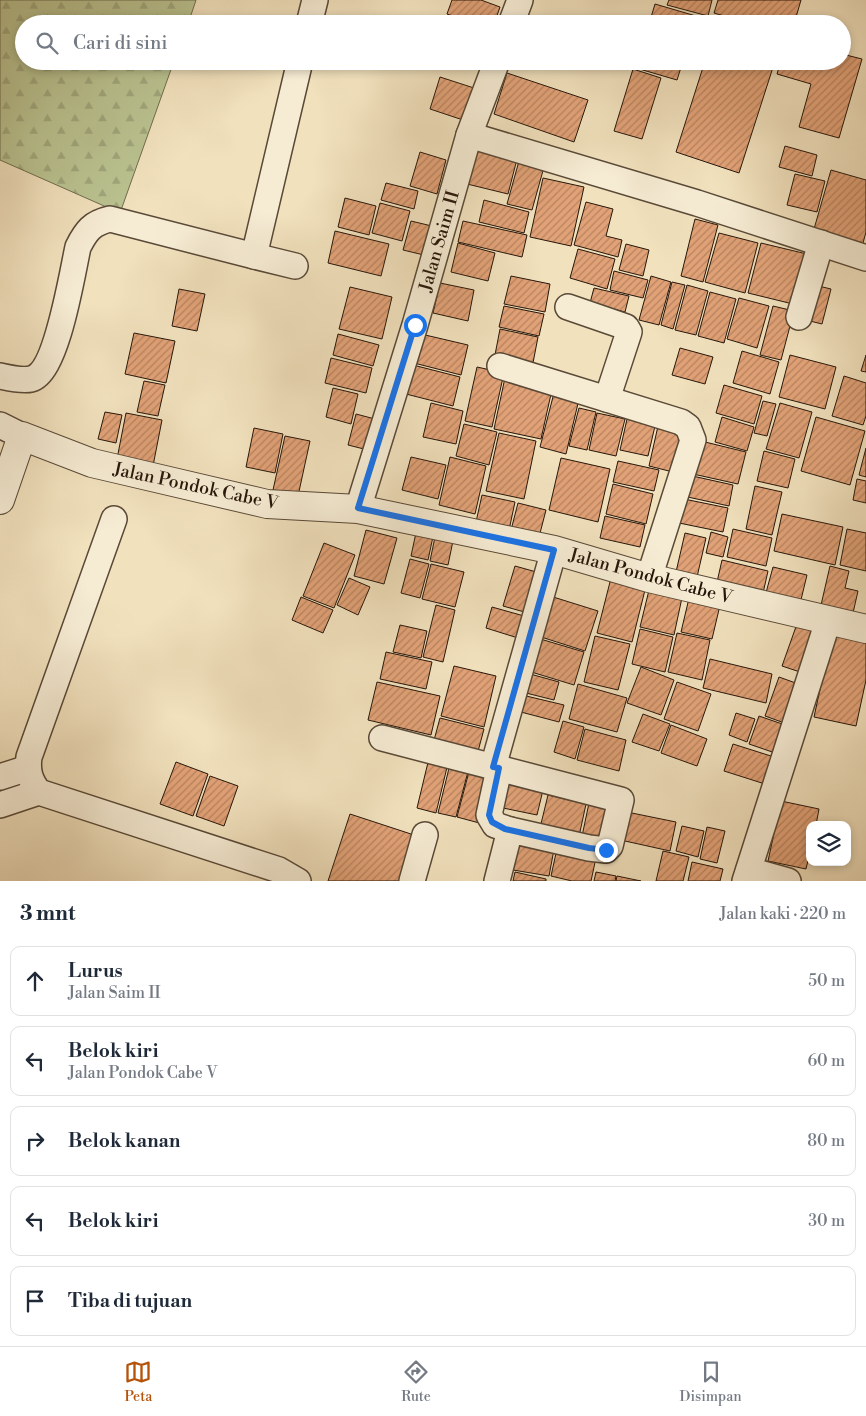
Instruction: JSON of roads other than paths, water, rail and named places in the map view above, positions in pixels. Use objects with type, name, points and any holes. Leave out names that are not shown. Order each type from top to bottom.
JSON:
[{"type":"street","points":[[311,15],[315,0]]},
{"type":"street","points":[[514,15],[520,0]]},
{"type":"street","points":[[254,256],[298,70]]},
{"type":"street","name":"Jalan Saim II","points":[[358,508],[415,325],[469,135],[494,70]]},
{"type":"street","points":[[469,135],[697,202],[866,258]]},
{"type":"street","points":[[0,376],[31,379],[44,370],[54,351],[78,247],[85,232],[97,222],[110,219],[295,266]]},
{"type":"street","points":[[799,317],[821,243]]},
{"type":"street","points":[[568,307],[626,327],[629,332],[607,399]]},
{"type":"street","points":[[500,366],[681,422],[688,427],[692,433],[693,440],[649,578]]},
{"type":"street","points":[[0,500],[11,430]]},
{"type":"street","name":"Jalan Pondok Cabe V","points":[[11,430],[92,463],[268,504],[358,508],[554,550],[649,578],[866,630]]},
{"type":"street","points":[[114,518],[29,757],[28,768],[32,784],[39,792],[279,870],[298,881]]},
{"type":"street","points":[[382,738],[496,768],[621,800],[610,846],[606,850],[589,848],[510,830],[496,825],[489,815],[496,768],[554,550]]},
{"type":"street","points":[[788,881],[747,876],[828,620]]},
{"type":"street","points":[[0,777],[28,768]]},
{"type":"street","points":[[0,805],[39,792]]},
{"type":"street","points":[[497,881],[510,830]]},
{"type":"street","points":[[412,881],[425,835]]}]
